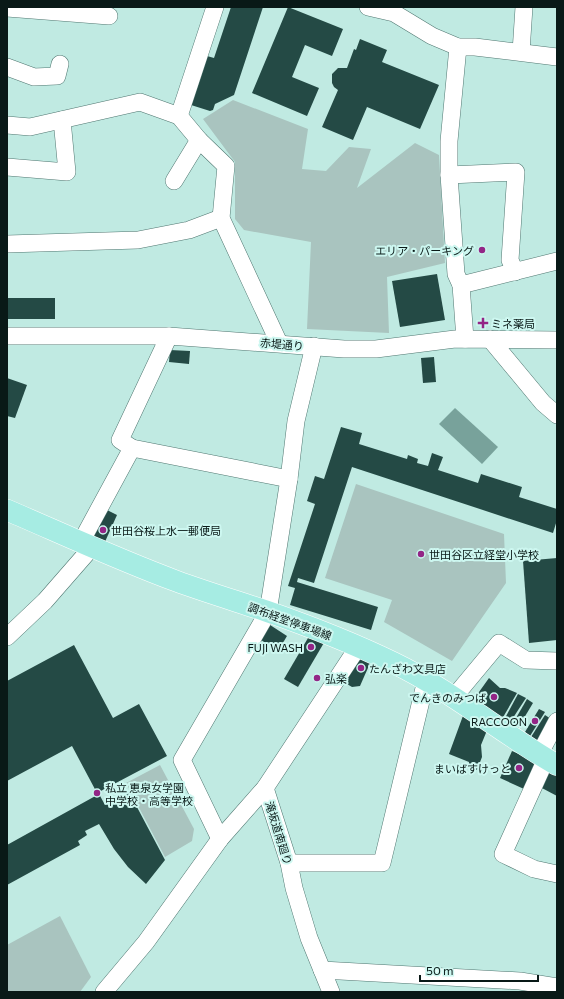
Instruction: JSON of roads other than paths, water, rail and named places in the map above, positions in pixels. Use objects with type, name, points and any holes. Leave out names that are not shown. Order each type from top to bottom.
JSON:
[{"type":"main road","name":"調布経堂停車場線","points":[[7,510],[176,582],[268,612],[358,647],[395,664],[454,697],[547,760]]},
{"type":"street","points":[[179,116],[215,7]]},
{"type":"street","points":[[368,7],[395,10],[432,36],[458,47],[521,52],[557,57]]},
{"type":"street","points":[[521,52],[524,7]]},
{"type":"street","points":[[7,8],[109,16]]},
{"type":"street","points":[[458,47],[449,141],[449,175],[456,274],[461,285],[465,339]]},
{"type":"street","points":[[7,67],[34,77],[57,76],[60,64]]},
{"type":"street","points":[[7,125],[30,127],[140,102],[179,116],[199,140],[226,166],[221,218],[279,343]]},
{"type":"street","points":[[7,167],[67,172],[62,120]]},
{"type":"street","points":[[174,181],[199,140]]},
{"type":"street","points":[[449,175],[516,172],[510,260],[515,272]]},
{"type":"street","points":[[7,244],[138,240],[189,230],[221,218]]},
{"type":"street","points":[[461,285],[557,261]]},
{"type":"street","name":"赤堤通り","points":[[7,336],[169,336],[344,349],[376,349],[465,339],[557,340]]},
{"type":"street","points":[[169,336],[120,440],[132,448],[289,479]]},
{"type":"street","points":[[490,339],[543,403],[557,415]]},
{"type":"street","points":[[220,839],[182,760],[268,612],[289,479],[296,421],[314,346]]},
{"type":"street","points":[[7,637],[45,601],[86,554],[85,544],[132,448]]},
{"type":"street","points":[[454,697],[499,643],[526,660],[557,660]]},
{"type":"street","name":"滝坂道南廻り","points":[[331,992],[309,938],[294,888],[289,863],[265,788],[358,647]]},
{"type":"street","points":[[289,863],[382,863],[426,680]]},
{"type":"street","points":[[557,721],[547,760],[503,854],[534,868],[557,874]]},
{"type":"street","points":[[107,991],[146,942],[220,839],[265,788]]},
{"type":"street","points":[[322,970],[469,985],[520,981],[557,987]]},
{"type":"place","name":"エリア・パーキング","points":[[482,250]]},
{"type":"place","name":"ミネ薬局","points":[[483,323]]},
{"type":"place","name":"世田谷桜上水一郵便局","points":[[103,530]]},
{"type":"place","name":"世田谷区立経堂小学校","points":[[421,554]]},
{"type":"place","name":"FUJI WASH","points":[[311,647]]},
{"type":"place","name":"たんざわ文具店","points":[[361,668]]},
{"type":"place","name":"弘楽","points":[[317,678]]},
{"type":"place","name":"でんきのみつば","points":[[494,697]]},
{"type":"place","name":"RACCOON","points":[[535,721]]},
{"type":"place","name":"まいばすけっと","points":[[519,768]]},
{"type":"place","name":"私立 恵泉女学園 中学校・高等学校","points":[[97,793]]}]
